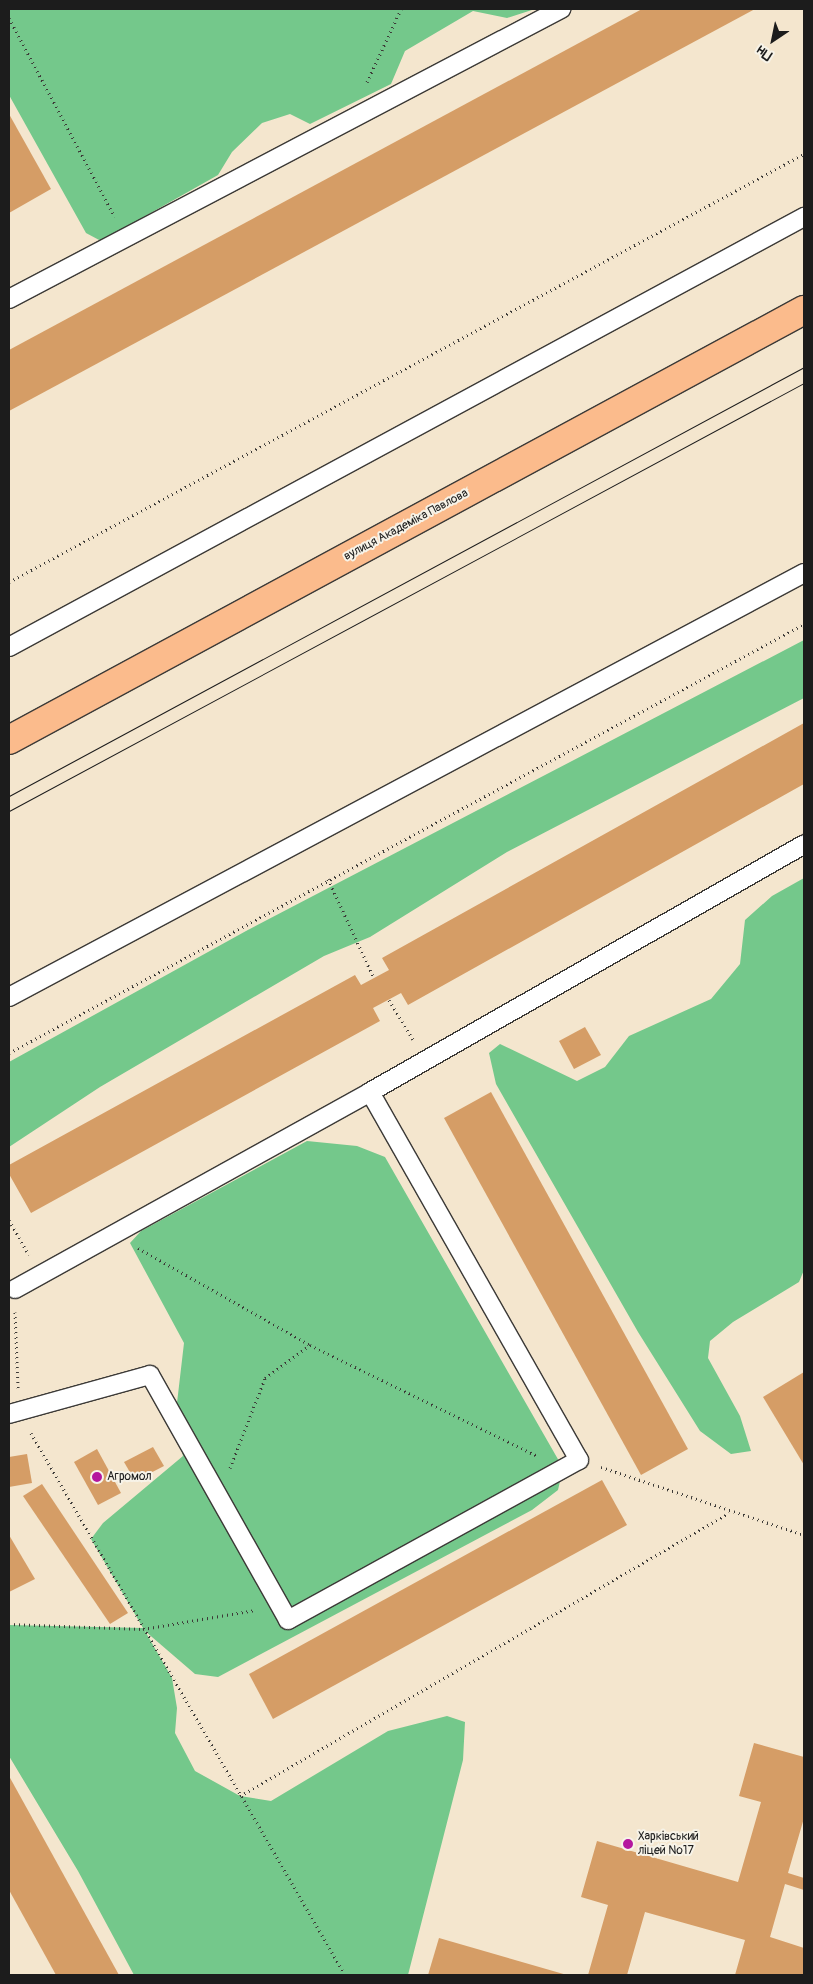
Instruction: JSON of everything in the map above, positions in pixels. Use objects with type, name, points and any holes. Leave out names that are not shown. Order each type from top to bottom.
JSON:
[{"type":"main road","name":"вулиця Академіка Павлова","points":[[9,740],[804,310]]},
{"type":"lane","points":[[9,299],[561,9]]},
{"type":"lane","points":[[9,647],[804,217]]},
{"type":"lane","points":[[9,998],[804,574]]},
{"type":"lane","points":[[15,1288],[370,1092],[804,844]]},
{"type":"lane","points":[[14,1412],[150,1375],[288,1620],[579,1460],[370,1092]]},
{"type":"path","points":[[350,119],[401,9]]},
{"type":"path","points":[[9,18],[126,237]]},
{"type":"path","points":[[9,582],[804,154]]},
{"type":"path","points":[[9,1052],[804,624]]},
{"type":"path","points":[[328,879],[374,978]]},
{"type":"path","points":[[389,1000],[426,1060]]},
{"type":"path","points":[[9,1220],[40,1274]]},
{"type":"path","points":[[114,1234],[310,1344],[563,1468]]},
{"type":"path","points":[[15,1288],[14,1412],[345,1975]]},
{"type":"path","points":[[218,1496],[265,1378],[310,1344]]},
{"type":"path","points":[[579,1460],[804,1536]]},
{"type":"path","points":[[240,1796],[729,1512]]},
{"type":"path","points":[[9,1624],[143,1629],[280,1606]]},
{"type":"green space","points":[[9,9],[535,9],[507,18],[473,11],[405,51],[391,84],[310,124],[290,114],[262,123],[232,152],[218,175],[101,241],[86,233],[9,95]]},
{"type":"green space","points":[[804,640],[804,698],[507,852],[370,937],[324,956],[100,1087],[9,1147],[9,1062],[246,931]]},
{"type":"green space","points":[[804,878],[804,1270],[799,1282],[733,1322],[710,1341],[708,1358],[740,1416],[751,1451],[731,1454],[700,1431],[638,1332],[496,1084],[489,1053],[500,1044],[577,1081],[605,1067],[629,1036],[711,999],[740,964],[745,920],[772,896]]},
{"type":"green space","points":[[307,1141],[357,1146],[385,1157],[563,1468],[558,1490],[532,1510],[218,1677],[195,1674],[145,1631],[172,1678],[177,1708],[175,1733],[195,1771],[240,1796],[271,1801],[388,1731],[447,1716],[465,1722],[463,1760],[408,1975],[134,1975],[78,1871],[9,1756],[9,1625],[143,1628],[91,1539],[103,1523],[183,1456],[175,1420],[184,1343],[130,1243],[141,1231]]},
{"type":"building","points":[[642,9],[755,9],[9,411],[9,350]]},
{"type":"building","points":[[9,114],[51,189],[9,213]]},
{"type":"building","points":[[804,723],[804,784],[408,1005],[401,993],[373,1008],[380,1021],[31,1213],[9,1174],[9,1165],[355,975],[361,985],[389,970],[382,958]]},
{"type":"building","points":[[585,1027],[601,1055],[574,1069],[559,1041]]},
{"type":"building","points":[[491,1092],[688,1449],[641,1475],[444,1118]]},
{"type":"building","points":[[804,1372],[804,1465],[763,1397]]},
{"type":"building","points":[[153,1447],[164,1466],[135,1481],[124,1462]]},
{"type":"building","name":"Агромол","points":[[97,1449],[121,1493],[98,1505],[74,1462]]},
{"type":"building","points":[[27,1454],[32,1483],[9,1487],[9,1457]]},
{"type":"building","points":[[602,1480],[627,1525],[273,1719],[249,1674]]},
{"type":"building","points":[[42,1484],[128,1613],[110,1624],[23,1496]]},
{"type":"building","points":[[9,1535],[35,1579],[9,1592]]},
{"type":"building","points":[[754,1743],[804,1757],[804,1818],[788,1873],[804,1878],[804,1890],[785,1884],[770,1937],[804,1948],[804,1975],[735,1975],[745,1940],[645,1912],[627,1975],[588,1975],[608,1905],[581,1897],[597,1841],[738,1882],[761,1802],[739,1796]]},
{"type":"building","points":[[9,1776],[119,1975],[56,1975],[9,1890]]},
{"type":"building","points":[[439,1938],[567,1975],[428,1975]]},
{"type":"tram line","points":[[9,796],[804,367]]},
{"type":"tram line","points":[[9,811],[804,383]]},
{"type":"place","name":"Агромол","points":[[97,1477]]},
{"type":"place","name":"Харківський ліцей №17","points":[[628,1844]]}]
